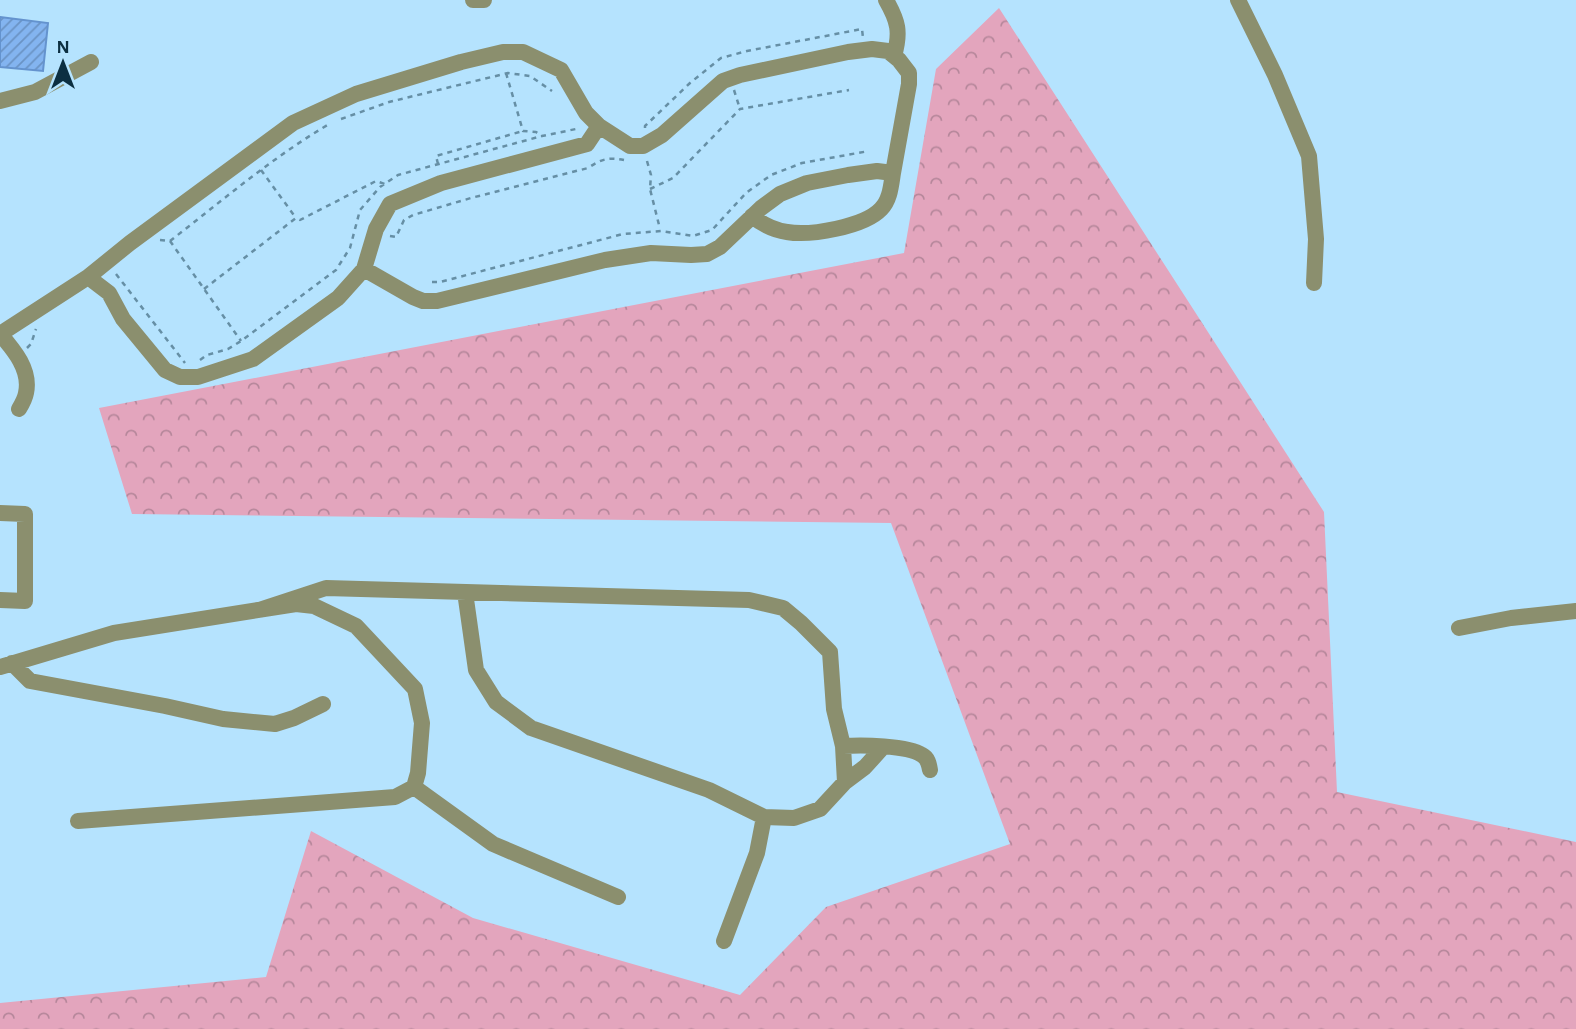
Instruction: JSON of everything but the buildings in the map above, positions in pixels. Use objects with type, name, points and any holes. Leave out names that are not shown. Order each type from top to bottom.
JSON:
[{"type":"street","points":[[473,0],[484,0]]},
{"type":"street","points":[[886,0],[897,18],[898,42],[894,56]]},
{"type":"street","points":[[1238,0],[1275,75],[1309,156],[1316,239],[1314,283]]},
{"type":"street","points":[[19,409],[26,392],[26,379],[20,358],[0,334],[88,277],[293,123],[356,94],[461,62],[503,52],[523,52],[561,70],[586,113],[599,126],[630,146],[643,146],[662,135],[723,81],[848,52],[872,49],[888,51],[894,56],[909,74],[909,84],[889,193],[883,207],[873,216],[842,228],[805,234],[764,226],[752,216]]},
{"type":"street","points":[[0,101],[35,92],[91,62]]},
{"type":"street","points":[[88,277],[109,293],[123,319],[165,370],[180,377],[198,377],[253,359],[338,298],[364,269],[376,229],[390,204],[441,183],[587,144],[599,126]]},
{"type":"street","points":[[364,269],[413,297],[437,300],[605,260],[651,253],[707,254],[720,247],[780,194],[807,183],[877,171],[893,173]]},
{"type":"street","points":[[0,513],[25,514],[25,601],[0,600]]},
{"type":"street","points":[[259,610],[326,588],[749,600],[783,608],[830,652],[834,709],[843,746],[845,782]]},
{"type":"street","points":[[466,592],[476,670],[496,702],[531,728],[709,790],[764,817],[794,818],[820,809],[883,747]]},
{"type":"street","points":[[6,665],[114,633],[296,604],[314,606],[356,626],[415,689],[422,723],[418,773],[414,787],[396,797],[78,821]]},
{"type":"street","points":[[1459,628],[1511,618],[1576,611]]},
{"type":"street","points":[[6,665],[30,681],[223,719],[275,724],[323,704]]},
{"type":"street","points":[[843,746],[912,751],[923,755],[930,769]]},
{"type":"street","points":[[414,787],[493,844],[618,897]]},
{"type":"street","points":[[724,941],[757,853],[764,817]]},
{"type":"path","points":[[506,73],[523,131]]},
{"type":"path","points":[[170,241],[302,140],[336,120],[389,102],[506,73],[530,76],[552,91]]},
{"type":"path","points":[[732,84],[740,109]]},
{"type":"path","points":[[650,190],[673,178],[740,109],[849,90]]},
{"type":"path","points":[[198,361],[241,341],[336,270],[349,248],[360,210],[380,187],[398,175],[542,136],[576,129],[582,133]]},
{"type":"path","points":[[438,165],[436,156],[523,131],[536,132],[542,136]]},
{"type":"path","points":[[432,282],[623,234],[661,231],[694,236],[712,230],[746,193],[771,175],[802,163],[869,150]]},
{"type":"path","points":[[650,154],[647,161],[651,176],[650,190],[661,231]]},
{"type":"path","points":[[386,236],[396,237],[404,220],[413,215],[588,168],[600,160],[611,158],[632,162]]},
{"type":"path","points":[[639,162],[647,161]]},
{"type":"path","points":[[261,170],[300,220],[376,181],[385,184]]},
{"type":"path","points":[[204,289],[296,218]]},
{"type":"path","points":[[159,239],[170,241],[241,341]]},
{"type":"path","points":[[109,275],[114,272],[188,368]]},
{"type":"green space","points":[[999,8],[1324,512],[1337,792],[1576,842],[1576,1029],[0,1029],[0,1003],[266,977],[311,831],[473,918],[740,995],[826,907],[1010,844],[891,523],[132,514],[99,408],[904,253],[936,69]]}]
